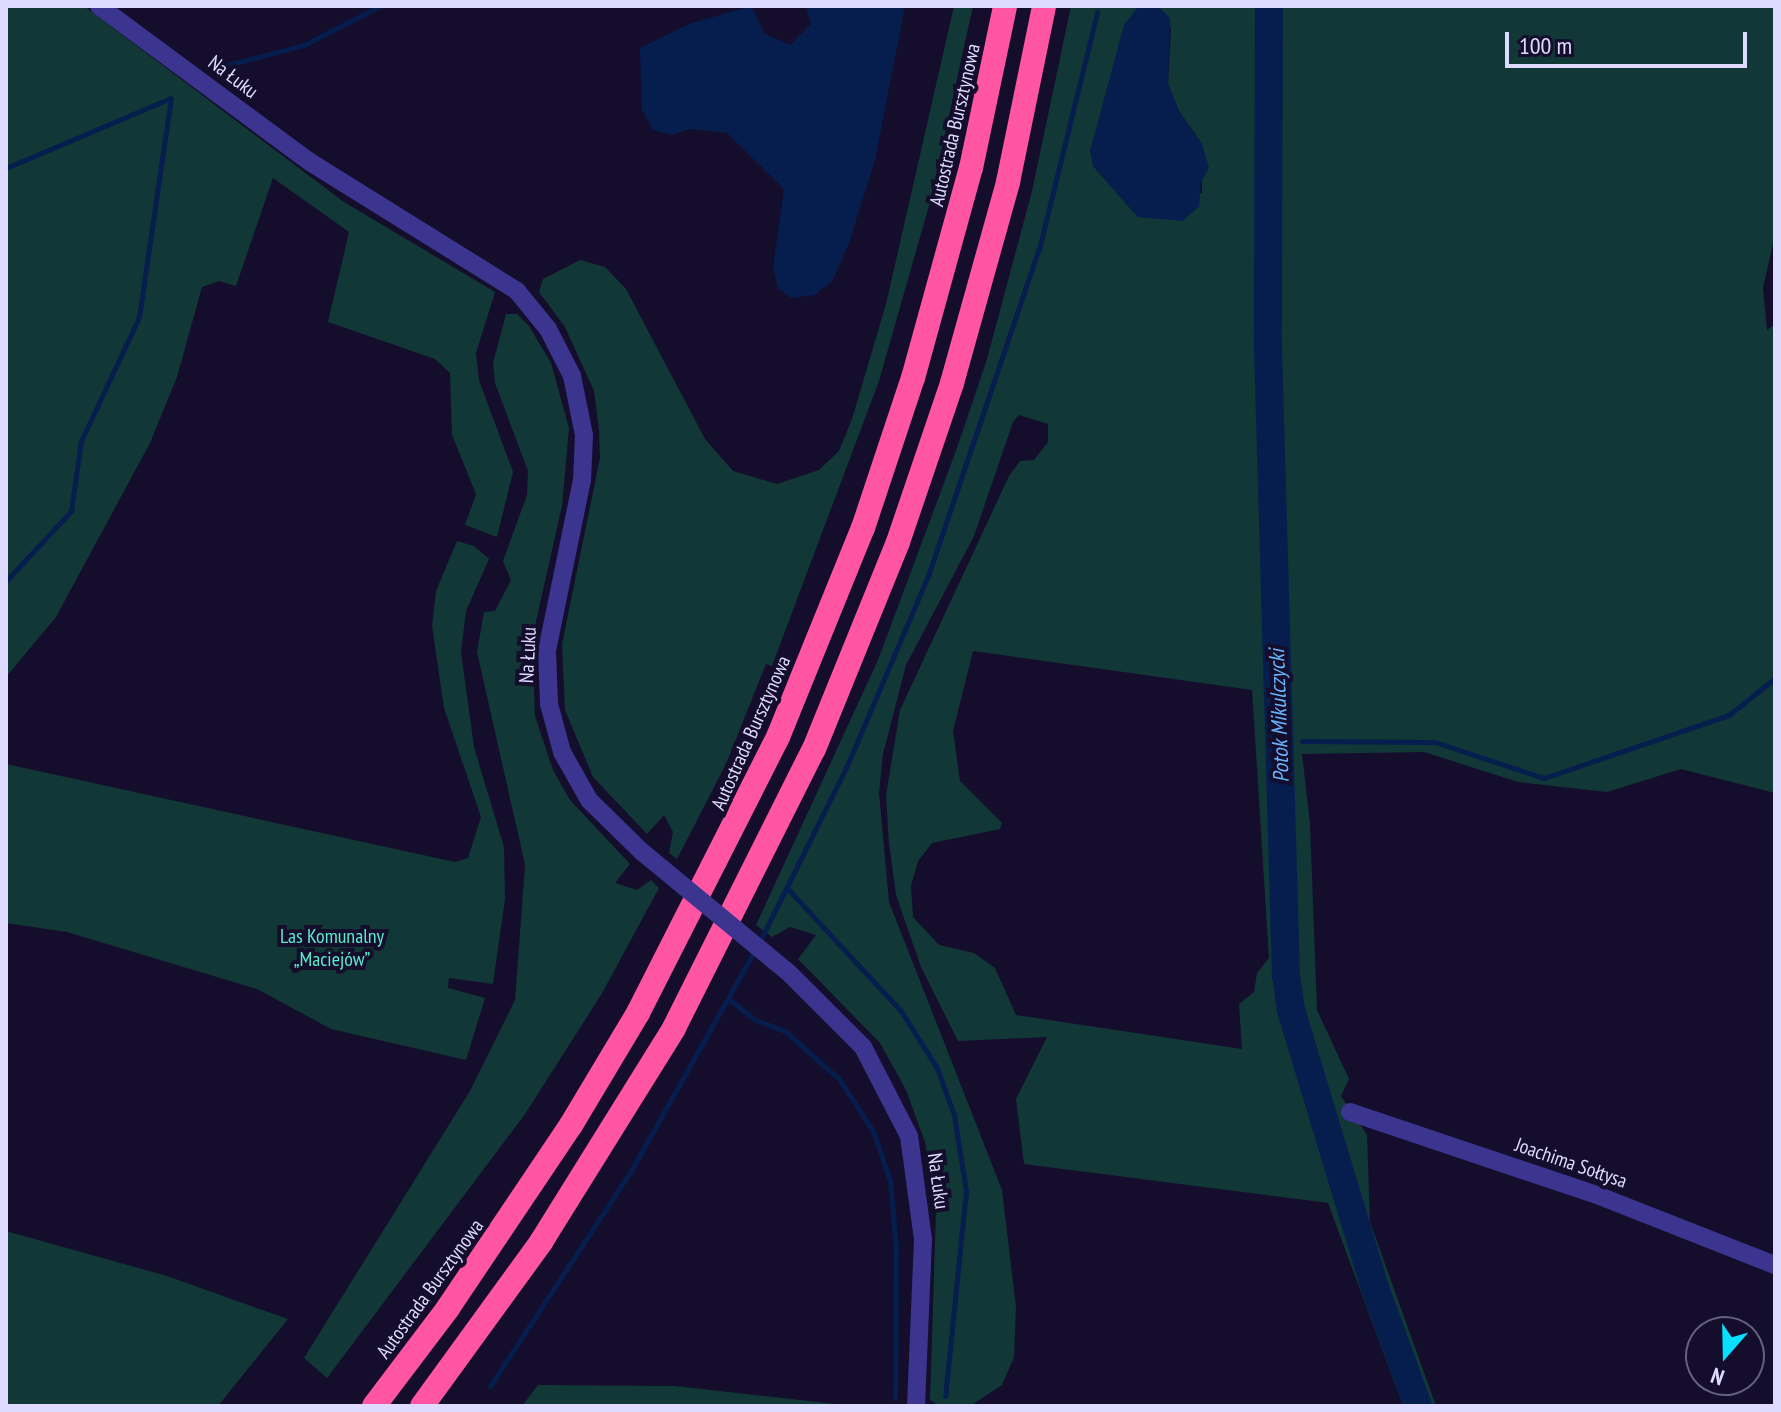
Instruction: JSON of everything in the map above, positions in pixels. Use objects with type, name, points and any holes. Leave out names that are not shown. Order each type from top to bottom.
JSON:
[{"type":"highway","name":"Autostrada Bursztynowa","points":[[374,1406],[448,1308],[571,1125],[638,1013],[778,737],[863,528],[913,378],[971,168],[1005,6]]},
{"type":"highway","points":[[422,1406],[541,1242],[674,1028],[750,884],[814,749],[898,542],[952,383],[1008,182],[1044,6]]},
{"type":"street","name":"Na Łuku","points":[[99,6],[310,162],[517,291],[548,329],[572,376],[584,435],[582,480],[547,651],[549,704],[562,752],[589,800],[641,851],[788,972],[863,1047],[890,1091],[909,1136],[923,1239],[916,1406]]},
{"type":"street","name":"Joachima Sołtysa","points":[[1350,1112],[1638,1210],[1775,1265]]},
{"type":"green space","points":[[6,6],[84,6],[344,202],[495,292],[476,353],[479,380],[513,472],[497,537],[465,525],[476,494],[452,435],[450,373],[435,359],[328,322],[349,232],[273,178],[236,286],[219,281],[202,287],[177,377],[150,443],[56,617],[6,677]]},
{"type":"green space","points":[[954,6],[973,6],[930,202],[879,381],[772,666],[766,664],[726,764],[677,859],[669,853],[673,832],[664,815],[647,834],[593,777],[565,710],[562,644],[600,458],[599,430],[594,391],[565,327],[539,292],[543,279],[580,260],[605,267],[626,289],[705,439],[733,471],[777,484],[819,470],[839,451],[852,419],[886,304]]},
{"type":"green space","points":[[1071,6],[1143,6],[1093,166],[1138,217],[1202,193],[1202,144],[1179,111],[1168,84],[1171,28],[1161,9],[1152,6],[1775,6],[1775,235],[1763,288],[1767,330],[1774,325],[1775,270],[1775,793],[1681,769],[1607,792],[1518,782],[1424,752],[1302,754],[1310,823],[1317,1010],[1349,1079],[1341,1096],[1367,1135],[1370,1222],[1436,1406],[1403,1406],[1328,1203],[1024,1164],[1016,1099],[1047,1037],[958,1041],[921,967],[896,895],[889,843],[886,796],[900,710],[1009,476],[1020,461],[1034,460],[1048,442],[1048,424],[1019,415],[1013,422],[974,536],[906,665],[883,754],[879,793],[889,902],[1002,1190],[1016,1307],[1014,1357],[1002,1385],[970,1406],[940,1406],[930,1400],[936,1210],[925,1142],[906,1090],[880,1043],[798,959],[816,935],[790,927],[772,937],[756,925],[878,660],[987,359],[1032,191]],"holes":[[[973,651],[1252,690],[1269,958],[1257,973],[1254,992],[1239,1004],[1242,1049],[1016,1015],[995,968],[974,953],[939,945],[913,917],[911,886],[918,861],[932,843],[1000,829],[1002,823],[960,781],[953,731]]]},
{"type":"green space","points":[[506,314],[517,314],[529,326],[551,363],[569,428],[562,506],[532,639],[535,716],[553,770],[570,800],[630,864],[615,883],[637,890],[651,880],[659,888],[601,995],[525,1114],[327,1378],[304,1358],[470,1091],[515,1000],[525,865],[477,652],[484,612],[495,611],[511,580],[503,561],[527,495],[528,471],[495,383],[493,363]]},
{"type":"green space","name":"Las Komunalny „Maciejów”","points":[[457,541],[474,546],[489,559],[466,611],[461,652],[474,747],[504,847],[505,899],[493,984],[449,978],[448,988],[485,998],[466,1060],[331,1029],[257,989],[67,932],[6,923],[6,764],[455,862],[468,858],[481,817],[444,708],[432,626],[436,591]]},
{"type":"green space","points":[[6,1231],[167,1276],[288,1319],[218,1406],[6,1406]]},
{"type":"green space","points":[[538,1385],[675,1386],[854,1406],[522,1406]]},
{"type":"water","points":[[751,6],[765,34],[790,45],[811,24],[806,6],[905,6],[875,160],[849,243],[832,282],[814,295],[791,298],[778,288],[773,269],[784,189],[727,133],[690,129],[672,135],[653,130],[642,110],[640,48],[689,24]]},
{"type":"water","points":[[1139,6],[1161,9],[1170,18],[1168,84],[1179,111],[1202,144],[1209,168],[1201,182],[1199,206],[1183,221],[1138,217],[1093,166],[1090,151],[1124,25]]},
{"type":"waterway","points":[[220,67],[304,45],[380,6]]},
{"type":"waterway","name":"Potok Mikulczycki","points":[[1269,6],[1268,348],[1286,975],[1291,1010],[1375,1288],[1418,1406]]},
{"type":"waterway","points":[[760,941],[846,768],[928,576],[1039,249],[1097,12]]},
{"type":"waterway","points":[[6,168],[171,98]]},
{"type":"waterway","points":[[6,581],[71,511],[81,441],[139,317],[171,98]]},
{"type":"waterway","points":[[1302,741],[1435,742],[1544,778],[1729,715],[1775,678]]},
{"type":"waterway","points":[[1280,739],[1287,740]]},
{"type":"waterway","points":[[787,888],[901,1011],[937,1068],[954,1115],[966,1191],[945,1396]]},
{"type":"waterway","points":[[490,1386],[632,1169],[755,950]]},
{"type":"waterway","points":[[730,1000],[756,1020],[785,1031],[839,1079],[873,1131],[890,1181],[896,1248],[895,1398]]}]
